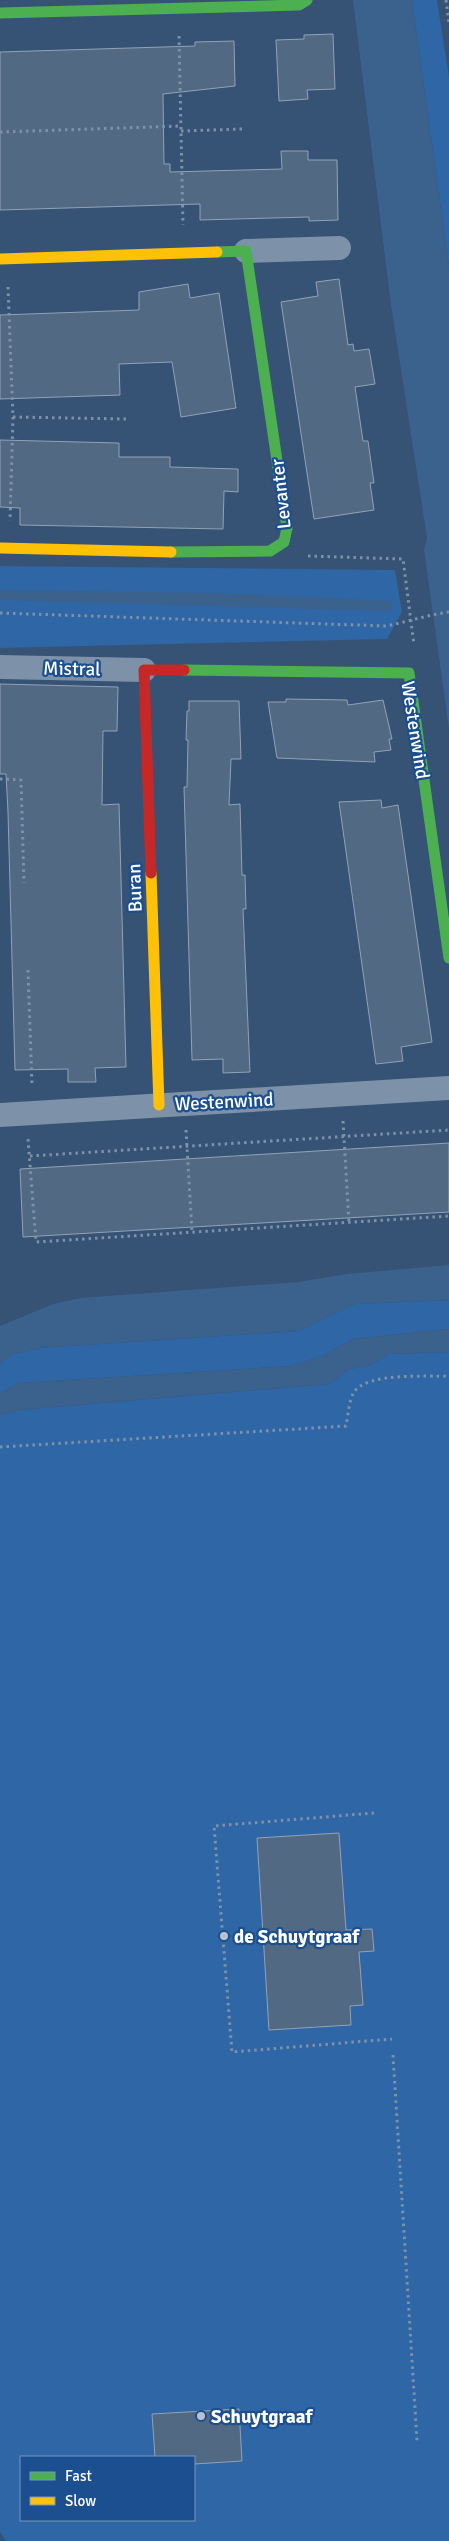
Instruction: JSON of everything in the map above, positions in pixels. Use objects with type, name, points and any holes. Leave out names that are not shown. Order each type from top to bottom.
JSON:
[{"type":"street","points":[[0,13],[299,4],[307,0]]},
{"type":"street","points":[[3,259],[339,248]]},
{"type":"street","name":"Levanter","points":[[4,548],[135,553],[270,551],[284,542],[287,528],[246,251]]},
{"type":"street","name":"Mistral","points":[[0,667],[144,670]]},
{"type":"street","name":"Westenwind","points":[[144,670],[409,673],[449,958]]},
{"type":"street","name":"Buran","points":[[144,670],[159,1105]]},
{"type":"street","name":"Westenwind","points":[[0,1114],[449,1088]]},
{"type":"path","points":[[446,0],[449,23]]},
{"type":"path","points":[[178,8],[184,253]]},
{"type":"path","points":[[0,132],[180,126]]},
{"type":"path","points":[[181,131],[242,130]]},
{"type":"path","points":[[3,259],[13,418],[4,548]]},
{"type":"path","points":[[13,418],[126,419]]},
{"type":"path","points":[[284,542],[301,555],[403,560],[417,660],[409,673]]},
{"type":"path","points":[[0,613],[386,626],[411,621],[421,616],[449,612]]},
{"type":"path","points":[[0,779],[22,780],[24,883]]},
{"type":"path","points":[[28,970],[30,1156],[36,1242],[449,1216]]},
{"type":"path","points":[[342,1094],[349,1222]]},
{"type":"path","points":[[185,1103],[192,1232]]},
{"type":"path","points":[[30,1156],[449,1130]]},
{"type":"path","points":[[0,1447],[346,1426],[353,1392],[361,1386],[376,1379],[449,1376]]},
{"type":"path","points":[[374,1813],[214,1826],[232,2052],[392,2039]]},
{"type":"path","points":[[393,2055],[417,2441]]},
{"type":"shaded area","points":[[353,0],[412,0],[449,267],[449,729],[424,550],[427,538],[391,305]]},
{"type":"shaded area","points":[[412,0],[437,0],[449,77],[449,267]]},
{"type":"shaded area","points":[[0,566],[395,570],[402,612],[387,639],[0,648]]},
{"type":"shaded area","points":[[0,590],[217,593],[392,601],[390,611],[0,600]]},
{"type":"shaded area","points":[[449,1265],[449,1300],[355,1304],[299,1331],[40,1348],[13,1354],[0,1363],[0,1326],[53,1304],[80,1298],[298,1282],[346,1274]]},
{"type":"shaded area","points":[[449,1300],[449,1329],[353,1339],[322,1356],[291,1366],[19,1383],[0,1393],[0,1363],[13,1354],[40,1348],[299,1331],[355,1304]]},
{"type":"shaded area","points":[[449,1329],[449,1352],[389,1354],[368,1366],[349,1369],[329,1384],[19,1410],[0,1415],[0,1393],[19,1383],[291,1366],[322,1356],[353,1339]]},
{"type":"shaded area","name":"de Schuytgraaf","points":[[449,1352],[449,2541],[6,2541],[0,2532],[0,1415],[19,1410],[329,1384],[349,1369],[368,1366],[389,1354]]},
{"type":"building","points":[[333,34],[335,89],[307,90],[308,99],[279,101],[276,40],[304,39],[304,35]]},
{"type":"building","points":[[234,41],[235,86],[163,94],[164,164],[170,164],[170,172],[282,169],[281,151],[308,151],[308,160],[337,160],[338,220],[309,221],[309,217],[200,220],[200,204],[0,210],[0,52],[195,46],[195,42]]},
{"type":"building","points":[[339,279],[348,345],[353,344],[354,351],[369,349],[375,384],[355,387],[363,441],[368,441],[374,483],[370,483],[374,510],[314,519],[281,302],[318,296],[316,282]]},
{"type":"building","points":[[188,284],[190,298],[219,293],[236,408],[181,417],[172,362],[119,364],[120,395],[0,399],[0,315],[139,310],[139,292]]},
{"type":"building","points":[[0,440],[119,443],[119,457],[170,457],[170,467],[238,469],[238,492],[224,491],[223,529],[20,525],[20,508],[0,507]]},
{"type":"building","points":[[0,684],[118,687],[117,731],[103,731],[102,805],[119,804],[126,1067],[95,1068],[96,1082],[68,1082],[68,1069],[15,1070],[8,812],[6,774],[0,774]]},
{"type":"building","points":[[286,699],[347,700],[348,705],[383,700],[392,739],[389,739],[391,750],[374,752],[375,762],[277,758],[268,702],[286,702]]},
{"type":"building","points":[[189,701],[239,701],[241,759],[231,759],[229,805],[240,804],[242,875],[245,875],[246,909],[243,909],[250,1072],[223,1073],[223,1059],[192,1060],[184,787],[187,787],[188,740],[186,740]]},
{"type":"building","points":[[381,800],[382,808],[398,805],[432,1042],[401,1047],[403,1061],[376,1064],[339,802]]},
{"type":"building","points":[[449,1143],[449,1212],[23,1237],[20,1169]]},
{"type":"building","points":[[339,1833],[346,1930],[372,1929],[374,1951],[359,1952],[363,2005],[350,2006],[351,2025],[269,2030],[257,1838]]},
{"type":"building","points":[[239,2409],[242,2461],[195,2464],[195,2456],[155,2456],[152,2414]]},
{"type":"traffic: fast","points":[[0,13],[299,5],[307,0]]},
{"type":"traffic: fast","points":[[171,552],[270,551],[284,542],[287,528],[246,251],[217,252]]},
{"type":"traffic: fast","points":[[184,670],[409,673],[449,958]]},
{"type":"traffic: slow","points":[[0,259],[217,252]]},
{"type":"traffic: slow","points":[[0,548],[171,552]]},
{"type":"traffic: slow","points":[[151,873],[159,1105]]},
{"type":"traffic: jam","points":[[151,873],[144,670],[184,670]]},
{"type":"place","name":"de Schuytgraaf","points":[[224,1936]]},
{"type":"place","name":"Schuytgraaf","points":[[201,2416]]}]
